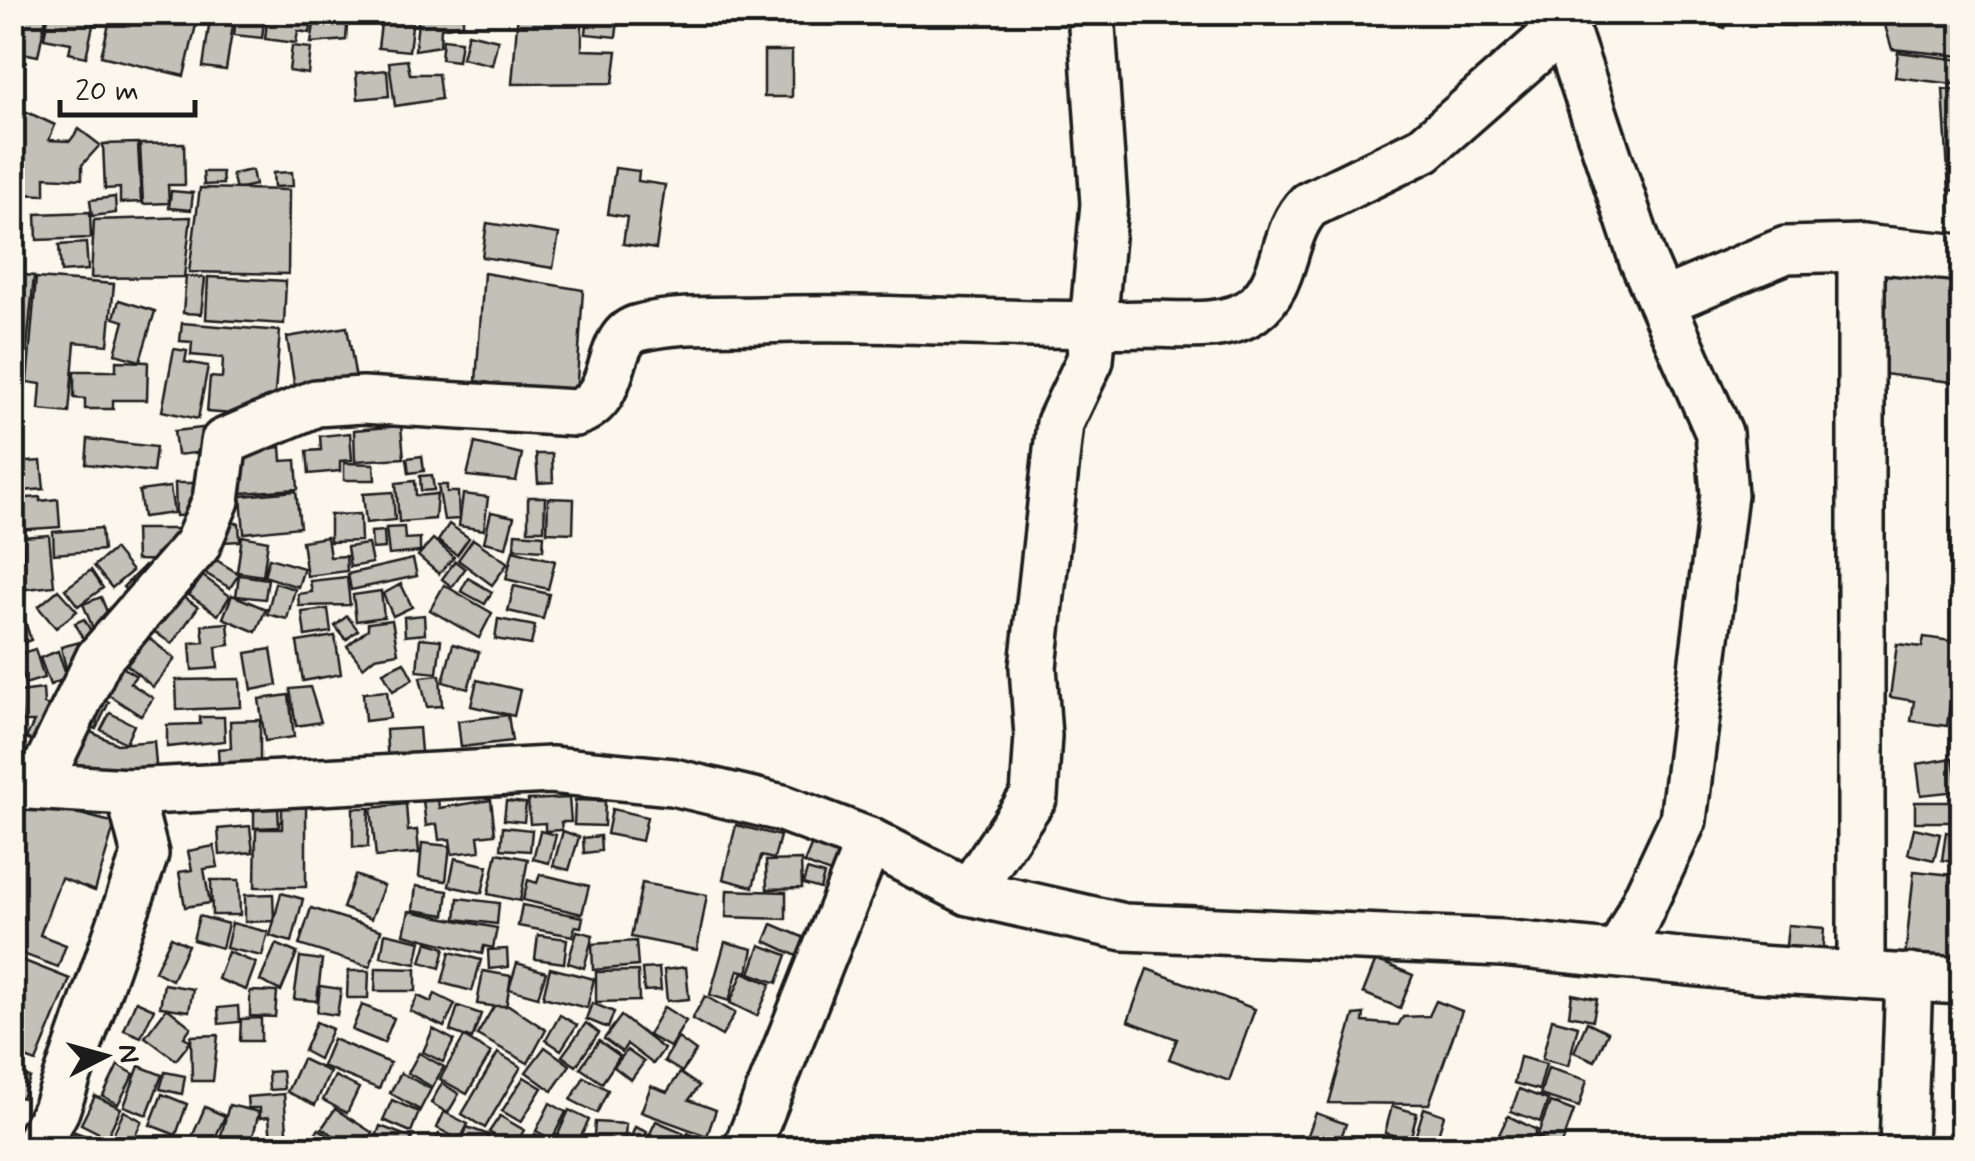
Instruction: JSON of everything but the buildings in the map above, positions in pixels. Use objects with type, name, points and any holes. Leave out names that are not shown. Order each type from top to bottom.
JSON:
[{"type":"street","points":[[970,892],[1034,796],[1038,736],[1033,667],[1060,424],[1090,360],[1104,204],[1090,12]]},
{"type":"street","points":[[12,782],[44,772],[99,658],[197,545],[216,500],[224,442],[316,403],[363,400],[575,413],[592,407],[605,394],[620,344],[633,329],[666,323],[854,316],[1094,326],[1229,322],[1253,310],[1278,283],[1300,215],[1309,206],[1424,149],[1561,20],[1642,258],[1719,433],[1724,494],[1684,820],[1620,954]]},
{"type":"street","points":[[1664,301],[1786,250],[1861,248],[1962,258]]},
{"type":"street","points":[[1861,248],[1861,975]]},
{"type":"street","points":[[12,782],[129,792],[551,770],[673,782],[782,808],[868,842],[970,892],[1124,927],[1502,942],[1861,975],[1962,980]]},
{"type":"street","points":[[36,1148],[56,1110],[145,854],[129,792]]},
{"type":"street","points":[[746,1148],[868,842]]},
{"type":"street","points":[[1903,1148],[1909,977]]}]
